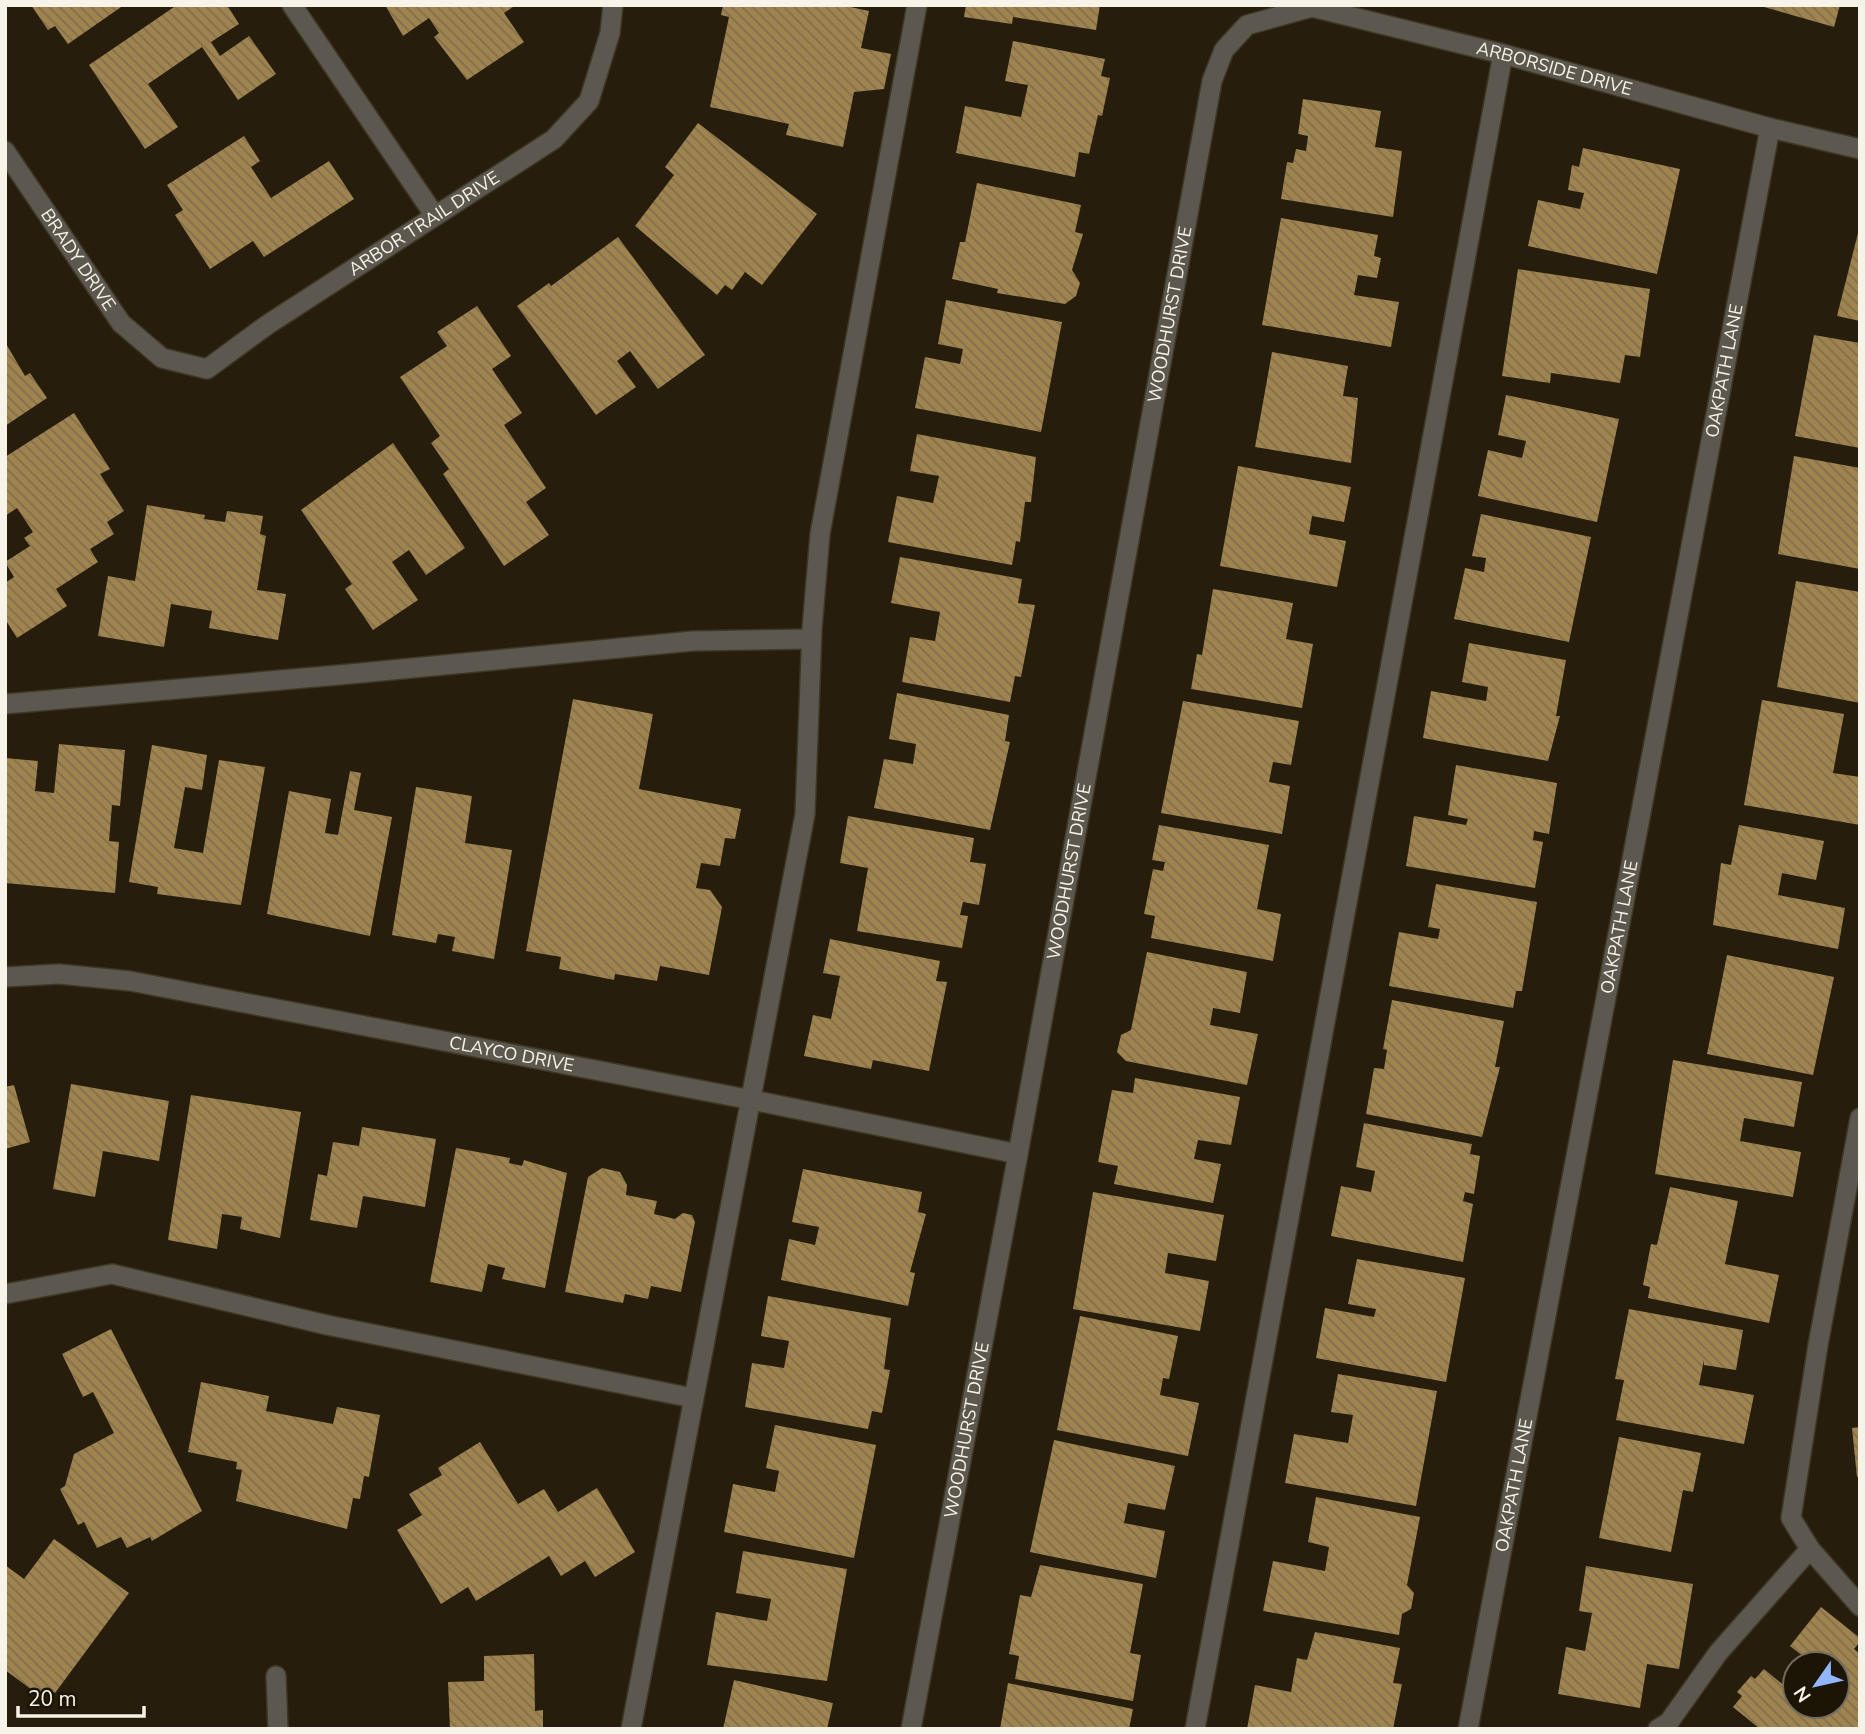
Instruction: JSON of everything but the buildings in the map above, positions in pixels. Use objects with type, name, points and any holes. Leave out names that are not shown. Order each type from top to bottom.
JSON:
[{"type":"street","points":[[292,5],[435,216]]},
{"type":"street","name":"ARBOR TRAIL DRIVE","points":[[162,358],[207,369],[267,325],[554,139],[589,101],[610,33],[614,5]]},
{"type":"street","points":[[631,1729],[805,814],[811,639],[820,534],[916,5]]},
{"type":"street","name":"ARBORSIDE DRIVE","points":[[1247,25],[1312,7],[1503,54],[1770,128],[1860,149]]},
{"type":"street","name":"WOODHURST DRIVE","points":[[911,1729],[1212,81],[1224,50],[1247,25]]},
{"type":"street","points":[[1195,1729],[1503,54]]},
{"type":"street","name":"OAKPATH LANE","points":[[1468,1729],[1770,128]]},
{"type":"street","name":"BRADY DRIVE","points":[[5,151],[121,323],[162,358]]},
{"type":"street","points":[[5,704],[693,641],[811,639]]},
{"type":"street","name":"CLAYCO DRIVE","points":[[5,977],[59,974],[130,981],[752,1100],[1018,1154]]},
{"type":"street","points":[[1860,1118],[1818,1345],[1791,1518],[1810,1549],[1860,1606]]},
{"type":"street","points":[[5,1294],[112,1274],[327,1325],[693,1398]]},
{"type":"street","points":[[1658,1729],[1669,1722],[1718,1653],[1810,1549]]},
{"type":"street","points":[[276,1676],[278,1729]]}]
